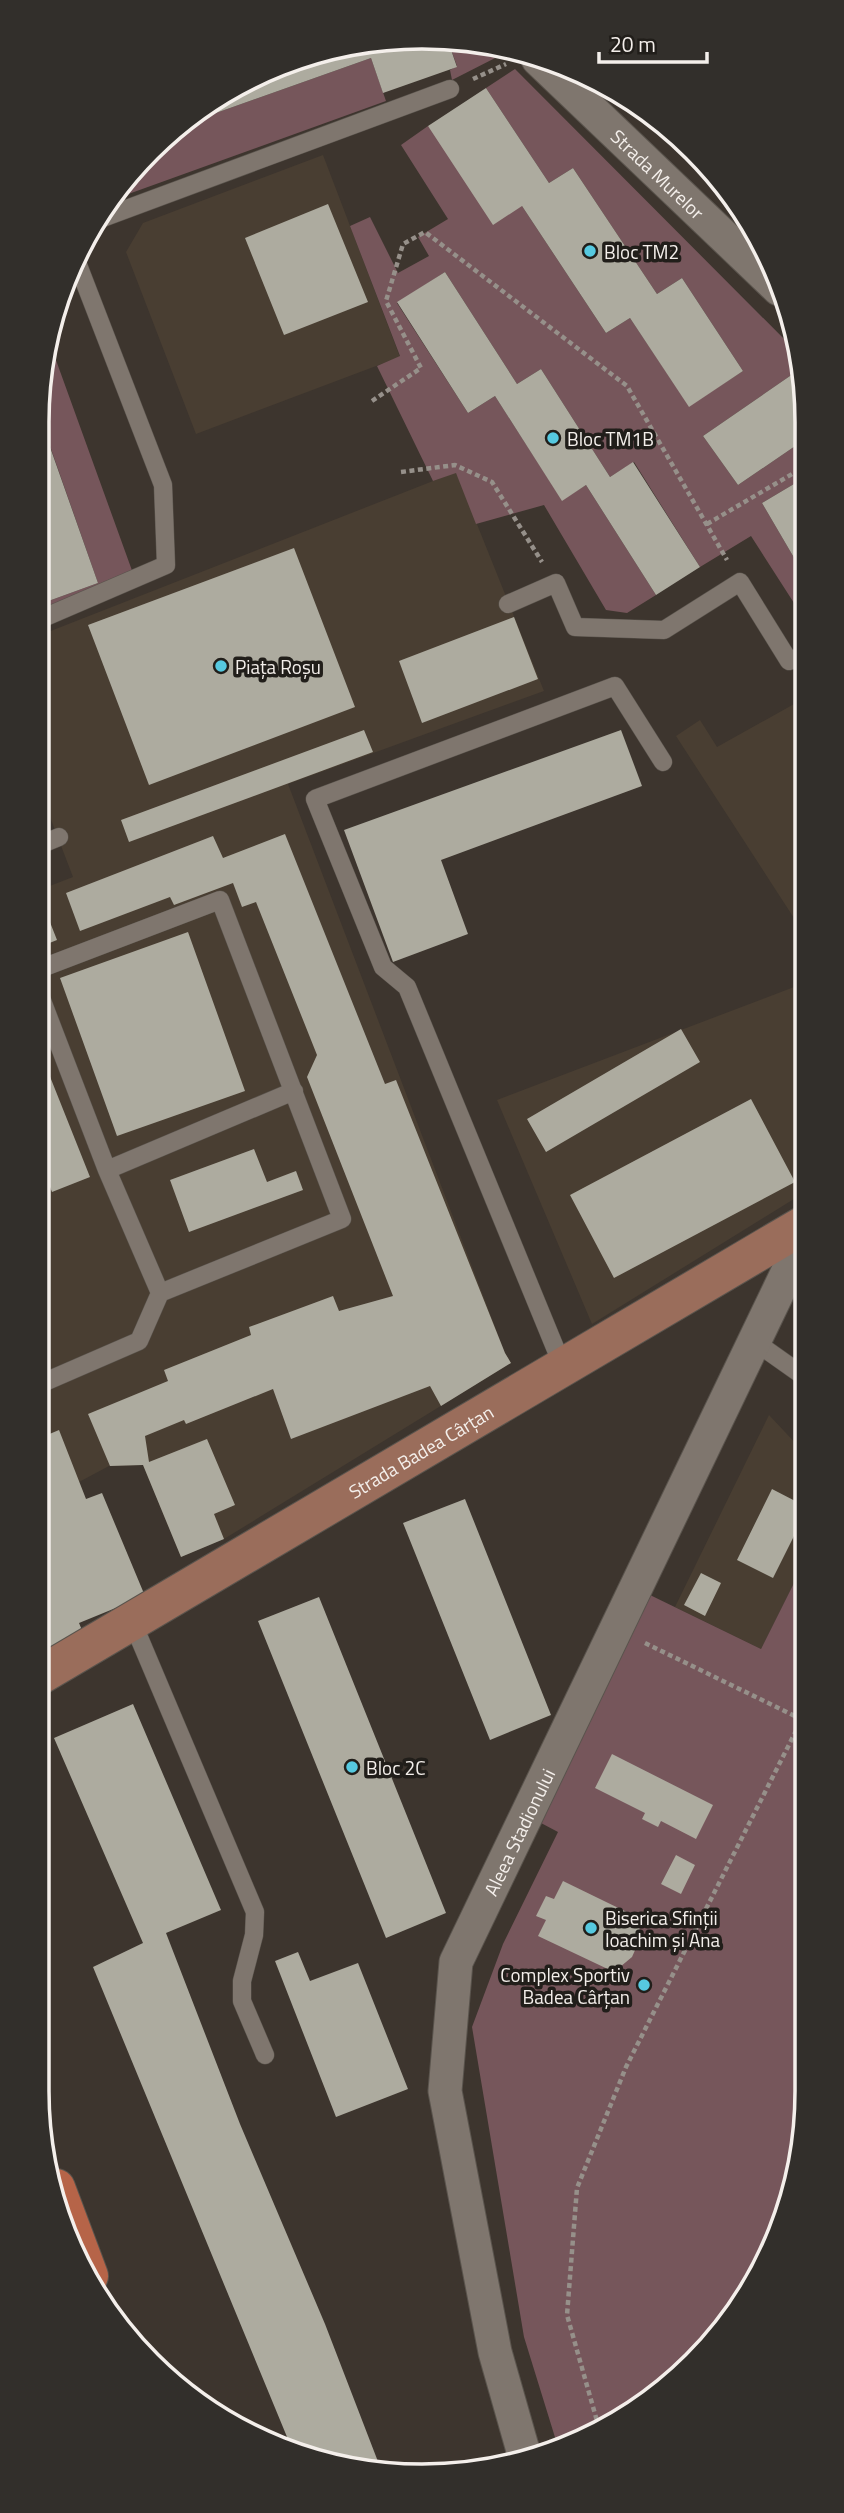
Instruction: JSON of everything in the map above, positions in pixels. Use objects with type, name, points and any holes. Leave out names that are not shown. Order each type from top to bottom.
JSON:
[{"type":"street","name":"Strada Murelor","points":[[533,66],[766,278]]},
{"type":"street","name":"Strada Badea Cârțan","points":[[49,1670],[795,1230]]},
{"type":"street","name":"Aleea Stadionului","points":[[523,2450],[495,2352],[444,2091],[456,1962],[795,1256]]},
{"type":"lane","points":[[113,214],[450,89]]},
{"type":"lane","points":[[49,615],[166,565],[163,485],[80,271]]},
{"type":"lane","points":[[508,604],[556,583],[575,627],[664,629],[740,583],[789,661],[795,659]]},
{"type":"lane","points":[[563,1367],[407,987],[383,967],[316,799],[615,686],[663,762]]},
{"type":"lane","points":[[49,965],[220,900],[342,1219],[160,1293],[139,1341],[49,1380]]},
{"type":"lane","points":[[49,1019],[107,1170],[160,1293]]},
{"type":"lane","points":[[107,1170],[293,1091]]},
{"type":"lane","points":[[754,1341],[795,1371]]},
{"type":"lane","points":[[132,1621],[256,1912],[254,1934],[242,1981],[242,2001],[265,2055]]},
{"type":"path","points":[[450,89],[520,62]]},
{"type":"path","points":[[372,401],[421,368],[386,301],[403,244],[425,232],[627,386],[740,583]]},
{"type":"path","points":[[401,472],[455,465],[492,482],[556,583]]},
{"type":"path","points":[[707,524],[795,472]]},
{"type":"path","points":[[616,1629],[795,1717]]},
{"type":"path","points":[[597,2420],[567,2315],[577,2188],[626,2067],[795,1732]]},
{"type":"shaded area","points":[[451,50],[498,57],[452,80],[450,70],[457,66]]},
{"type":"shaded area","points":[[371,58],[386,101],[126,195],[158,158],[211,115]]},
{"type":"shaded area","points":[[515,69],[786,341],[792,375],[703,436],[738,485],[795,446],[795,483],[762,503],[795,559],[795,605],[751,536],[700,567],[634,462],[610,477],[541,369],[517,384],[445,272],[397,303],[468,413],[495,396],[562,500],[586,485],[656,595],[627,613],[606,610],[544,505],[476,524],[456,473],[433,481],[377,366],[400,356],[350,226],[370,217],[398,273],[429,256],[418,237],[448,219],[401,145],[428,126],[522,206],[606,333],[630,318],[689,406],[743,371],[682,278],[657,294],[573,168],[549,183],[486,88]]},
{"type":"shaded area","points":[[323,155],[400,357],[196,434],[126,252],[143,223]]},
{"type":"shaded area","points":[[55,357],[134,576],[49,607],[49,601],[98,583],[49,443]]},
{"type":"shaded area","points":[[456,472],[544,691],[288,784],[511,1363],[224,1539],[181,1557],[143,1465],[109,1466],[79,1482],[86,1499],[49,1514],[49,886],[73,877],[49,814],[49,632]]},
{"type":"shaded area","points":[[795,703],[795,920],[676,736],[700,720],[717,747]]},
{"type":"shaded area","points":[[795,987],[795,1198],[592,1324],[497,1100]]},
{"type":"shaded area","points":[[769,1415],[795,1443],[795,1581],[761,1649],[675,1607]]},
{"type":"shaded area","name":"Complex Sportiv Badea Cârțan","points":[[795,1581],[795,2091],[792,2140],[782,2188],[767,2234],[745,2278],[718,2318],[686,2355],[629,2401],[587,2426],[556,2439],[524,2337],[472,2027],[503,1944],[558,1832],[541,1823],[650,1595],[761,1649]]},
{"type":"building","points":[[398,50],[451,50],[457,67],[383,93],[371,58],[211,115],[279,77],[349,56]]},
{"type":"building","name":"Bloc TM2","points":[[486,88],[549,183],[573,168],[657,294],[682,278],[743,371],[689,407],[630,318],[606,333],[522,206],[493,225],[428,126]]},
{"type":"building","points":[[328,204],[368,302],[284,335],[245,238]]},
{"type":"building","name":"Bloc TM1B","points":[[445,272],[517,384],[541,369],[610,477],[633,462],[700,567],[656,595],[586,485],[562,501],[495,396],[468,413],[397,302]]},
{"type":"building","points":[[792,375],[795,446],[738,485],[703,436]]},
{"type":"building","points":[[49,444],[98,583],[49,601]]},
{"type":"building","points":[[795,483],[795,559],[762,503]]},
{"type":"building","name":"Piața Roșu","points":[[294,548],[355,707],[149,785],[88,625]]},
{"type":"building","points":[[514,617],[538,679],[422,723],[399,661]]},
{"type":"building","points":[[364,730],[373,752],[129,842],[121,820]]},
{"type":"building","points":[[621,730],[642,786],[441,860],[468,934],[393,962],[344,830]]},
{"type":"building","points":[[285,834],[385,1084],[396,1080],[511,1363],[441,1406],[430,1386],[291,1439],[273,1389],[186,1424],[184,1420],[145,1436],[149,1462],[207,1439],[235,1505],[214,1514],[224,1539],[181,1557],[143,1465],[110,1466],[88,1414],[168,1381],[164,1370],[251,1335],[249,1327],[333,1296],[339,1311],[393,1296],[307,1077],[317,1055],[256,902],[242,907],[233,883],[174,905],[170,897],[80,931],[66,893],[213,836],[223,858]]},
{"type":"building","points":[[49,920],[57,940],[49,943]]},
{"type":"building","points":[[188,932],[245,1091],[117,1136],[60,978]]},
{"type":"building","points":[[681,1029],[700,1062],[546,1152],[527,1119]]},
{"type":"building","points":[[49,1074],[90,1177],[52,1192],[49,1184]]},
{"type":"building","points":[[751,1099],[795,1182],[614,1278],[570,1195]]},
{"type":"building","points":[[254,1149],[267,1182],[296,1171],[303,1190],[189,1232],[170,1180]]},
{"type":"building","points":[[59,1430],[86,1499],[102,1493],[145,1596],[79,1623],[84,1635],[49,1650],[49,1434]]},
{"type":"building","points":[[772,1489],[795,1501],[795,1534],[773,1578],[737,1560]]},
{"type":"building","points":[[465,1499],[551,1715],[490,1740],[403,1523]]},
{"type":"building","points":[[701,1573],[721,1583],[705,1616],[684,1605]]},
{"type":"building","name":"Bloc 2C","points":[[319,1597],[446,1913],[386,1938],[258,1621]]},
{"type":"building","points":[[133,1704],[221,1910],[166,1933],[240,2124],[325,2324],[378,2461],[349,2457],[288,2439],[93,1967],[143,1943],[54,1738]]},
{"type":"building","points":[[612,1754],[713,1805],[696,1839],[661,1821],[658,1827],[642,1819],[645,1813],[595,1788]]},
{"type":"building","points":[[676,1855],[695,1865],[681,1894],[661,1884]]},
{"type":"building","name":"Biserica Sfinții Ioachim și Ana","points":[[563,1881],[639,1918],[640,1939],[632,1957],[614,1972],[538,1936],[546,1920],[536,1916],[546,1896],[554,1899]]},
{"type":"building","points":[[298,1952],[310,1981],[358,1963],[408,2089],[336,2117],[275,1961]]},
{"type":"place","name":"Bloc TM2","points":[[590,251]]},
{"type":"place","name":"Bloc TM1B","points":[[553,438]]},
{"type":"place","name":"Piața Roșu","points":[[221,666]]},
{"type":"place","name":"Bloc 2C","points":[[352,1767]]},
{"type":"place","name":"Biserica Sfinții Ioachim și Ana","points":[[591,1928]]},
{"type":"place","name":"Complex Sportiv Badea Cârțan","points":[[644,1985]]}]
